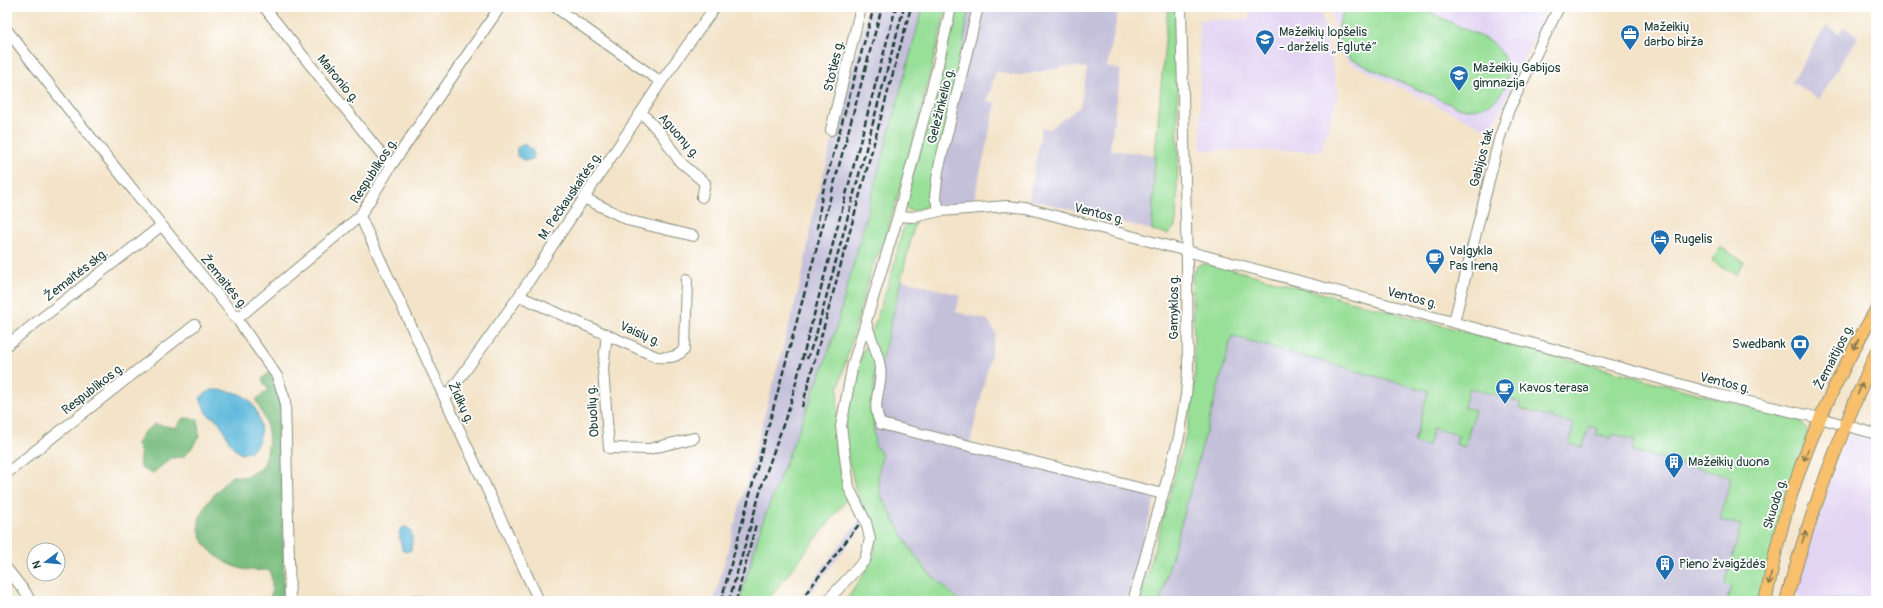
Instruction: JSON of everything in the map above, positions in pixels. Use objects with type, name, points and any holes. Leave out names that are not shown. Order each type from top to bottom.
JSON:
[{"type":"main road","name":"Žemaitijos g.","points":[[1820,418],[1858,339],[1876,310]]},
{"type":"main road","points":[[1786,601],[1800,548],[1845,425],[1876,353]]},
{"type":"main road","name":"Skuodo g.","points":[[1765,601],[1778,541],[1796,482],[1820,418]]},
{"type":"street","name":"Maironio g.","points":[[264,7],[391,166]]},
{"type":"street","name":"Respublikos g.","points":[[237,319],[360,216],[391,166],[500,7]]},
{"type":"street","points":[[555,7],[661,82]]},
{"type":"street","name":"M. Pečkauskaitės g.","points":[[445,400],[519,296],[642,113],[661,82],[716,7]]},
{"type":"street","name":"Stoties g.","points":[[832,130],[861,7]]},
{"type":"street","points":[[827,601],[866,560],[870,539],[866,522],[849,488],[841,426],[853,364],[898,216],[937,69],[951,7]]},
{"type":"street","name":"Geležinkelio g.","points":[[940,211],[935,197],[938,171],[978,7]]},
{"type":"street","name":"Gamyklos g.","points":[[1133,601],[1179,436],[1188,371],[1187,252],[1181,7]]},
{"type":"street","name":"Gabijos tak.","points":[[1454,322],[1499,140],[1509,109],[1559,7]]},
{"type":"street","name":"Žemaitės g.","points":[[7,30],[161,226],[237,319],[277,376],[285,400],[290,601]]},
{"type":"street","name":"Aguonų g.","points":[[642,113],[662,135],[680,162],[705,183],[702,197]]},
{"type":"street","points":[[584,198],[631,221],[693,236]]},
{"type":"street","name":"Ventos g.","points":[[898,216],[913,217],[940,211],[1007,206],[1026,208],[1454,322],[1720,396],[1820,418],[1876,434]]},
{"type":"street","name":"Židikų g.","points":[[360,216],[539,601]]},
{"type":"street","name":"Žemaitės skg.","points":[[7,345],[161,226]]},
{"type":"street","name":"Vaisių g.","points":[[519,296],[657,357],[670,358],[678,356],[685,349],[687,279]]},
{"type":"street","points":[[866,322],[880,368],[876,406],[877,417],[881,424],[1163,494]]},
{"type":"street","name":"Respublikos g.","points":[[7,473],[195,325]]},
{"type":"street","name":"Obuolių g.","points":[[607,334],[603,369],[609,448],[649,449],[694,438]]},
{"type":"street","points":[[7,569],[30,601]]},
{"type":"shaded area","points":[[869,7],[923,7],[835,332],[825,362],[761,526],[740,601],[714,601],[802,277],[814,209]]},
{"type":"shaded area","points":[[969,7],[1119,7],[1107,67],[1121,70],[1110,150],[1155,155],[1152,230],[1029,199],[1042,127],[1049,129],[1080,107],[1087,68],[1070,66],[1016,76],[996,71],[987,101],[996,103],[973,204],[929,206]]},
{"type":"shaded area","name":"Mažeikių lopšelis - darželis „Eglutė“","points":[[1251,7],[1322,15],[1338,93],[1321,151],[1201,150],[1199,20],[1248,19]]},
{"type":"shaded area","name":"Mažeikių Gabijos gimnazija","points":[[1335,7],[1547,7],[1499,115],[1490,131],[1352,64],[1343,56],[1336,43],[1332,15]]},
{"type":"shaded area","points":[[1826,25],[1839,33],[1843,27],[1858,36],[1819,99],[1792,82]]},
{"type":"shaded area","points":[[902,280],[960,295],[956,312],[988,320],[996,333],[969,448],[1156,495],[1126,601],[960,601],[927,571],[910,548],[881,496],[878,477],[882,455],[875,446],[873,415],[875,369],[883,356]]},
{"type":"shaded area","points":[[1232,336],[1428,391],[1414,442],[1428,445],[1433,428],[1474,410],[1464,407],[1469,388],[1520,402],[1519,409],[1574,424],[1569,444],[1582,448],[1588,426],[1598,429],[1597,434],[1612,434],[1635,440],[1632,451],[1731,477],[1720,520],[1741,525],[1725,584],[1732,586],[1727,601],[1160,601]]},
{"type":"shaded area","points":[[1852,434],[1876,439],[1876,599],[1808,600],[1792,592],[1841,450],[1846,439]]},
{"type":"shaded area","points":[[860,519],[865,523],[804,601],[797,601]]},
{"type":"green space","points":[[923,7],[947,7],[906,169],[885,238],[872,267],[838,389],[836,438],[848,498],[767,601],[740,601],[761,526],[825,362],[835,332]]},
{"type":"green space","points":[[956,7],[969,7],[963,51],[929,206],[914,211],[908,210],[905,207],[905,202],[935,99]]},
{"type":"green space","points":[[1168,7],[1177,7],[1178,158],[1176,222],[1174,228],[1168,234],[1152,230],[1155,155]]},
{"type":"green space","name":"Mažeikių Gabijos gimnazija","points":[[1346,7],[1419,7],[1492,42],[1502,53],[1507,65],[1507,77],[1504,88],[1497,98],[1487,105],[1474,109],[1459,108],[1350,59],[1342,47],[1339,34],[1340,20]]},
{"type":"green space","points":[[915,222],[883,356],[875,369],[873,415],[875,445],[882,455],[878,477],[881,496],[910,548],[927,571],[960,601],[846,601],[865,572],[875,552],[875,540],[871,523],[856,491],[847,453],[845,432],[847,410],[862,354],[876,321],[892,272],[902,232],[906,224]]},
{"type":"green space","points":[[1720,247],[1744,262],[1736,275],[1712,261]]},
{"type":"green space","points":[[1201,264],[1215,265],[1801,421],[1807,429],[1807,436],[1759,601],[1727,601],[1731,586],[1725,584],[1741,525],[1720,520],[1731,477],[1632,451],[1635,440],[1613,434],[1611,438],[1596,434],[1598,429],[1589,426],[1582,448],[1569,444],[1574,424],[1519,408],[1520,402],[1469,388],[1464,407],[1475,410],[1465,447],[1456,444],[1458,435],[1433,428],[1428,446],[1414,442],[1428,391],[1232,336],[1160,601],[1140,601],[1186,435],[1193,400],[1195,374],[1192,275],[1197,266]]},
{"type":"green space","points":[[270,372],[276,386],[281,405],[284,601],[269,601],[272,586],[269,570],[242,569],[217,557],[204,543],[199,526],[200,517],[205,506],[232,476],[245,477],[263,467],[269,440],[267,425],[256,400],[268,390],[262,379]]},
{"type":"green space","points":[[183,418],[198,419],[199,437],[190,450],[183,457],[171,458],[153,473],[143,469],[140,464],[141,453],[137,444],[144,432],[155,424],[176,428]]},
{"type":"green space","points":[[1876,599],[1876,601],[1807,601],[1808,600]]},
{"type":"water","points":[[524,144],[532,150],[534,154],[533,159],[525,161],[517,156],[517,148]]},
{"type":"water","points":[[212,390],[238,393],[251,403],[256,411],[261,429],[260,438],[256,446],[250,451],[241,454],[237,451],[230,443],[219,422],[206,413],[200,398]]},
{"type":"water","points":[[407,527],[412,534],[412,541],[411,550],[406,552],[402,550],[399,532],[402,528]]},
{"type":"water","points":[[413,597],[431,597],[433,601],[411,601]]},
{"type":"railway","points":[[817,229],[822,195],[874,7]]},
{"type":"railway","points":[[721,601],[882,7]]},
{"type":"railway","points":[[729,601],[763,482],[790,405],[896,7]]},
{"type":"railway","points":[[807,359],[816,335],[904,7]]},
{"type":"railway","points":[[802,407],[911,7]]},
{"type":"railway","points":[[800,601],[860,523]]},
{"type":"railway","points":[[736,601],[756,524]]},
{"type":"place","name":"Mažeikių darbo birža","points":[[1630,51]]},
{"type":"place","name":"Mažeikių lopšelis - darželis „Eglutė“","points":[[1265,56]]},
{"type":"place","name":"Mažeikių Gabijos gimnazija","points":[[1459,92]]},
{"type":"place","name":"Rugelis","points":[[1660,256]]},
{"type":"place","name":"Valgykla Pas Ireną","points":[[1435,275]]},
{"type":"place","name":"Swedbank","points":[[1800,361]]},
{"type":"place","name":"Kavos terasa","points":[[1505,405]]},
{"type":"place","name":"Mažeikių duona","points":[[1674,479]]},
{"type":"place","name":"Pieno žvaigždės","points":[[1665,581]]}]
